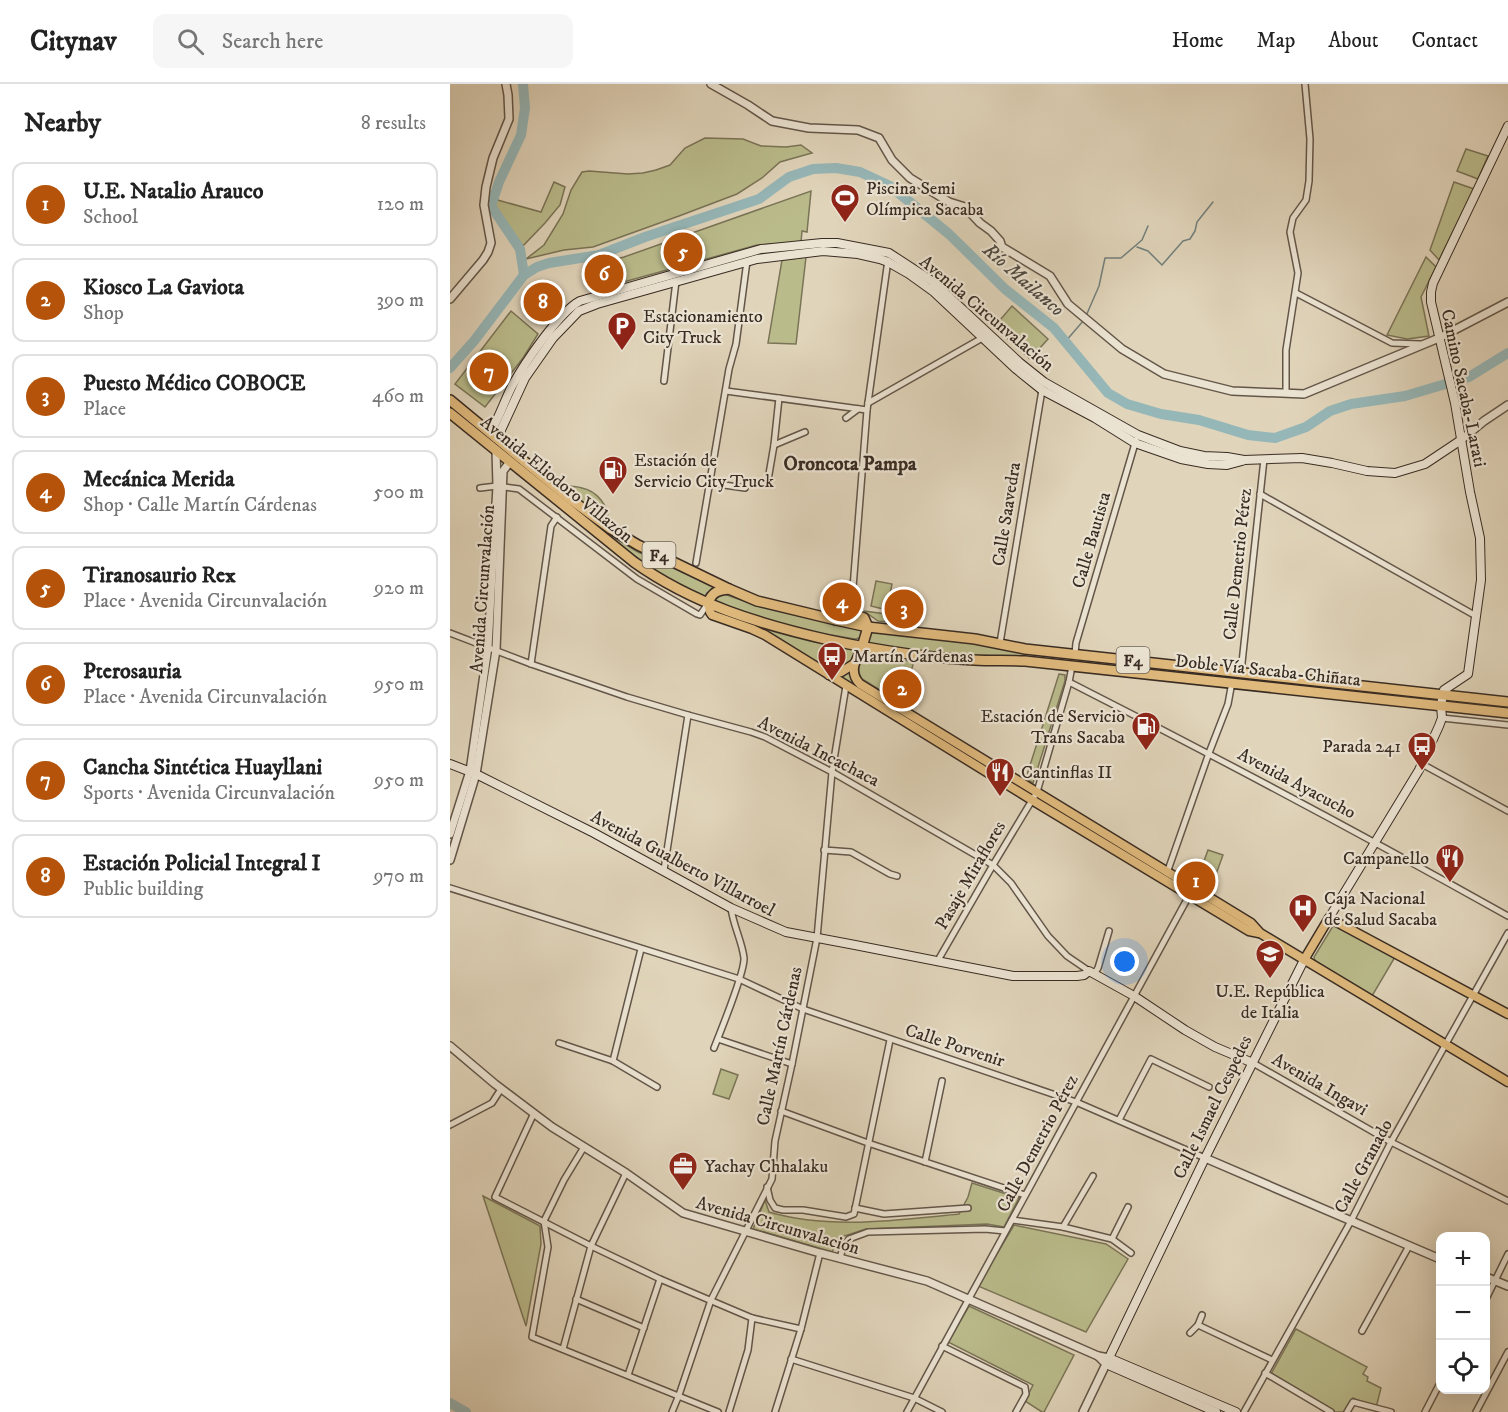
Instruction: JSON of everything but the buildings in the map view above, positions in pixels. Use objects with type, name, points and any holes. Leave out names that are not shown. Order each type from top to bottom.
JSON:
[{"type":"highway","name":"Avenida Eliodoro Villazón","points":[[450,400],[496,450],[634,562],[666,583],[708,603]]},
{"type":"highway","name":"Avenida Eliodoro Villazón","points":[[450,413],[493,435],[570,499],[611,529],[729,589]]},
{"type":"highway","name":"Doble Vía Sacaba-Chiñata","points":[[729,589],[757,601],[868,627],[975,639],[1022,648],[1508,702]]},
{"type":"highway","points":[[708,603],[716,591],[729,589]]},
{"type":"highway","name":"Doble Vía Sacaba-Chiñata","points":[[708,603],[764,624],[885,651],[975,660],[1025,661],[1508,713]]},
{"type":"highway","points":[[836,620],[851,613],[864,618],[868,627],[862,647]]},
{"type":"main road","name":"Camino Sacaba-Larati","points":[[1443,695],[1444,690],[1468,674],[1481,580],[1480,538],[1455,403],[1431,302],[1431,292],[1433,283],[1508,126]]},
{"type":"main road","name":"Avenida Circunvalación","points":[[596,300],[746,258],[757,259],[806,249],[889,258],[1044,382],[1136,439]]},
{"type":"main road","name":"Avenida Circunvalación","points":[[493,435],[501,430],[525,378],[574,304],[676,281],[746,258]]},
{"type":"main road","name":"Avenida Circunvalación","points":[[986,336],[1016,369],[1042,390],[1136,439],[1181,459],[1227,465],[1244,460],[1302,458],[1367,471],[1395,473],[1425,464],[1461,440]]},
{"type":"main road","points":[[708,603],[712,615],[765,635],[846,686],[1166,876],[1249,931],[1260,933],[1508,1082]]},
{"type":"main road","points":[[862,647],[854,664],[856,681],[1034,796]]},
{"type":"main road","points":[[828,675],[841,672],[854,664]]},
{"type":"main road","name":"Calle Ismael Cespedes","points":[[1107,1361],[1304,960],[1422,764],[1442,718],[1443,695]]},
{"type":"main road","name":"Avenida Gualberto Villarroel","points":[[450,764],[473,773],[664,870],[731,908],[786,932],[1013,976],[1077,976],[1091,972]]},
{"type":"main road","points":[[1329,918],[1508,1014]]},
{"type":"main road","name":"Avenida Ingavi","points":[[1091,972],[1134,996],[1195,1036],[1253,1063]]},
{"type":"main road","name":"Avenida Circunvalación","points":[[1107,1361],[1216,1412]]},
{"type":"main road","name":"Avenida Circunvalación","points":[[1107,1361],[1236,1412]]},
{"type":"street","points":[[450,298],[483,260],[491,243],[484,205],[493,158],[509,118],[506,84]]},
{"type":"street","points":[[711,84],[772,121],[809,128],[858,130],[879,138],[892,160],[910,178],[949,202],[965,207],[980,223],[992,231],[1000,241],[1002,248],[1050,276],[1068,304],[1122,349],[1164,374],[1232,391],[1304,394],[1439,338],[1508,302]]},
{"type":"street","points":[[1286,393],[1286,350],[1298,273],[1290,232],[1293,218],[1306,200],[1309,181],[1311,139],[1305,84]]},
{"type":"street","points":[[696,562],[729,369],[736,344],[746,258]]},
{"type":"street","points":[[851,613],[867,410],[889,258]]},
{"type":"street","points":[[664,381],[676,281]]},
{"type":"street","points":[[1296,294],[1392,343],[1420,344]]},
{"type":"street","points":[[868,403],[986,336]]},
{"type":"street","name":"Calle Saavedra","points":[[1000,643],[1042,390]]},
{"type":"street","points":[[726,391],[867,410]]},
{"type":"street","points":[[768,480],[779,398]]},
{"type":"street","points":[[1461,440],[1506,408]]},
{"type":"street","points":[[846,418],[858,409]]},
{"type":"street","points":[[774,445],[805,432]]},
{"type":"street","name":"Calle Bautista","points":[[1075,654],[1076,643],[1136,439]]},
{"type":"street","name":"Avenida Circunvalación","points":[[450,860],[473,773],[496,650],[500,487],[496,450]]},
{"type":"street","name":"Calle Demetrio Pérez","points":[[1241,672],[1264,459]]},
{"type":"street","name":"Avenida Circunvalación","points":[[450,834],[473,773],[488,647],[500,487],[503,471],[510,462]]},
{"type":"street","points":[[710,483],[745,488]]},
{"type":"street","points":[[480,488],[519,489],[637,579],[697,614],[702,614],[708,603]]},
{"type":"street","points":[[1260,494],[1476,616]]},
{"type":"street","points":[[531,664],[551,526],[557,517]]},
{"type":"street","name":"Avenida Incachaca","points":[[450,633],[627,697],[751,732],[832,772],[993,865],[1011,883],[1048,936],[1068,956],[1091,972]]},
{"type":"street","name":"Pasaje Miraflores","points":[[937,962],[1034,796],[1072,666]]},
{"type":"street","name":"Avenida Ayacucho","points":[[1069,682],[1375,841],[1508,916]]},
{"type":"street","points":[[1166,876],[1228,704],[1232,682]]},
{"type":"street","name":"Calle Martín Cárdenas","points":[[672,1412],[711,1300],[772,1179],[775,1141],[817,938],[832,772],[846,686]]},
{"type":"street","points":[[664,870],[688,715]]},
{"type":"street","points":[[1442,718],[1508,725]]},
{"type":"street","points":[[1422,764],[1508,811]]},
{"type":"street","points":[[824,850],[851,852],[897,876]]},
{"type":"street","name":"Calle Porvenir","points":[[450,888],[739,979],[803,1009],[1076,1102],[1436,1257]]},
{"type":"street","name":"Calle Demetrio Pérez","points":[[906,1412],[1191,892]]},
{"type":"street","points":[[714,1048],[744,961],[731,908]]},
{"type":"street","points":[[1091,972],[1098,968],[1108,931]]},
{"type":"street","name":"Calle Granado","points":[[1244,1412],[1508,933]]},
{"type":"street","points":[[613,1061],[641,949]]},
{"type":"street","points":[[717,1040],[792,1064]]},
{"type":"street","points":[[767,1187],[770,1200],[775,1208],[846,1217],[854,1214],[890,1040]]},
{"type":"street","points":[[559,1042],[613,1061],[657,1087]]},
{"type":"street","name":"Avenida Circunvalación","points":[[450,1046],[501,1089],[552,1127],[626,1173],[683,1213],[840,1259],[927,1281],[1107,1361]]},
{"type":"street","points":[[1119,1120],[1151,1059],[1209,1087]]},
{"type":"street","name":"Avenida Ingavi","points":[[1253,1063],[1391,1142],[1508,1201]]},
{"type":"street","points":[[925,1162],[942,1081]]},
{"type":"street","points":[[450,1125],[492,1103],[501,1089]]},
{"type":"street","points":[[781,1111],[1025,1196]]},
{"type":"street","points":[[534,1113],[495,1197],[660,1279],[752,1318],[801,1329]]},
{"type":"street","points":[[584,1147],[564,1180],[544,1221],[548,1247],[532,1337],[718,1412]]},
{"type":"street","points":[[563,1349],[591,1246],[626,1173]]},
{"type":"street","points":[[1063,1227],[1093,1176]]},
{"type":"street","points":[[1112,1239],[1128,1206]]},
{"type":"street","points":[[855,1208],[884,1214],[968,1208]]},
{"type":"street","points":[[1012,1220],[1063,1227],[1112,1239],[1131,1253]]},
{"type":"street","points":[[840,1259],[843,1246],[849,1239],[868,1232],[985,1229],[1005,1231]]},
{"type":"street","points":[[1362,1331],[1408,1246]]},
{"type":"street","points":[[775,1412],[801,1329],[820,1253]]},
{"type":"street","points":[[1490,1290],[1508,1254]]},
{"type":"street","points":[[628,1375],[660,1279]]},
{"type":"street","points":[[1490,1279],[1508,1286]]},
{"type":"street","points":[[576,1299],[644,1328]]},
{"type":"street","points":[[1190,1333],[1198,1325],[1202,1315]]},
{"type":"street","points":[[729,1412],[748,1350],[752,1318]]},
{"type":"street","points":[[1198,1325],[1272,1360]]},
{"type":"street","points":[[942,1346],[1025,1387],[1026,1394],[1016,1412]]},
{"type":"street","points":[[1476,1412],[1508,1352]]},
{"type":"street","points":[[791,1359],[914,1398],[942,1412]]},
{"type":"street","name":"Calle Ismael Cespedes","points":[[1083,1412],[1107,1361]]},
{"type":"street","points":[[1265,1373],[1331,1412]]},
{"type":"street","points":[[1425,1412],[1436,1391]]},
{"type":"street","points":[[1347,1412],[1353,1402],[1391,1412]]},
{"type":"green space","points":[[705,138],[743,139],[761,146],[801,145],[812,153],[780,162],[762,178],[737,194],[679,216],[593,247],[564,250],[526,259],[544,245],[563,214],[571,190],[582,172],[628,174],[656,170],[670,165],[685,148]]},
{"type":"green space","points":[[1466,149],[1488,156],[1478,179],[1457,171]]},
{"type":"green space","points":[[554,182],[565,187],[560,205],[520,249],[491,206],[494,199],[541,212]]},
{"type":"green space","points":[[1454,182],[1474,189],[1439,260],[1430,250]]},
{"type":"green space","points":[[811,191],[807,232],[802,231],[801,242],[757,245],[602,288],[593,276],[590,266],[624,257]]},
{"type":"green space","points":[[806,257],[796,344],[768,343],[782,260]]},
{"type":"green space","points":[[1426,257],[1436,267],[1421,297],[1429,336],[1407,339],[1387,335]]},
{"type":"green space","points":[[1012,306],[1048,339],[1030,359],[994,327]]},
{"type":"green space","points":[[511,311],[538,334],[523,358],[485,407],[455,384]]},
{"type":"green space","points":[[562,486],[577,487],[593,492],[604,505],[608,521]]},
{"type":"green space","points":[[587,518],[638,552],[716,587],[706,598],[680,586],[646,566]]},
{"type":"green space","points":[[876,581],[892,584],[887,610],[871,606]]},
{"type":"green space","points":[[724,594],[758,606],[865,630],[860,638],[855,639],[795,629],[712,601],[715,596]]},
{"type":"green space","points":[[712,608],[765,628],[856,650],[852,660],[846,666],[829,671],[756,626],[718,616]]},
{"type":"green space","points":[[864,611],[908,617],[907,624],[878,621]]},
{"type":"green space","points":[[871,631],[970,642],[1026,654],[1026,656],[973,657],[876,647],[867,645]]},
{"type":"green space","points":[[867,657],[910,661],[913,665],[901,703],[862,679],[859,666]]},
{"type":"green space","points":[[849,671],[852,677],[1027,792],[838,677]]},
{"type":"green space","points":[[1059,674],[1065,675],[1065,681],[1033,783],[1026,778]]},
{"type":"green space","points":[[1208,850],[1223,855],[1215,877],[1200,872]]},
{"type":"green space","points":[[1335,925],[1395,957],[1372,996],[1315,961],[1314,957]]},
{"type":"green space","points":[[721,1069],[738,1075],[729,1099],[713,1094]]},
{"type":"green space","points":[[972,1183],[1019,1198],[1004,1227],[987,1224],[866,1229],[838,1238],[832,1252],[753,1229],[765,1200],[769,1212],[816,1221],[864,1222],[959,1214]]},
{"type":"green space","points":[[483,1196],[540,1226],[541,1244],[526,1326]]},
{"type":"green space","points":[[1014,1225],[1106,1244],[1128,1259],[1086,1332],[978,1286]]},
{"type":"green space","points":[[969,1306],[1074,1355],[1044,1412],[1025,1401],[1033,1385],[948,1342]]},
{"type":"green space","points":[[1296,1329],[1367,1367],[1363,1374],[1368,1377],[1367,1381],[1381,1388],[1376,1408],[1353,1398],[1344,1412],[1335,1412],[1272,1375]]},
{"type":"waterway","points":[[523,84],[525,108],[521,135],[499,182],[491,206],[520,249],[524,275]]},
{"type":"waterway","name":"Río Mailanco","points":[[450,368],[474,341],[524,275],[537,267],[599,255],[759,199],[789,177],[813,169],[836,168],[860,172],[890,186],[949,234],[1005,289],[1054,328],[1108,393],[1127,404],[1161,414],[1199,420],[1248,435],[1275,438],[1306,427],[1330,411],[1351,404],[1405,396],[1469,377],[1508,353]]},
{"type":"waterway","points":[[1137,247],[1148,251],[1162,265],[1183,241],[1190,239],[1197,222],[1213,202]]},
{"type":"waterway","points":[[1086,316],[1099,286],[1105,258],[1121,258],[1142,240],[1148,226]]},
{"type":"waterway","points":[[1065,342],[1084,320]]},
{"type":"waterway","points":[[450,1403],[466,1412]]},
{"type":"place","name":"Piscina Semi Olímpica Sacaba","points":[[845,224]]},
{"type":"place","name":"Tiranosaurio Rex","points":[[683,252]]},
{"type":"place","name":"Pterosauria","points":[[604,274]]},
{"type":"place","name":"Estación Policial Integral I","points":[[543,302]]},
{"type":"place","name":"Estacionamiento City Truck","points":[[622,352]]},
{"type":"place","name":"Cancha Sintética Huayllani","points":[[489,372]]},
{"type":"place","name":"Estación de Servicio City Truck","points":[[613,496]]},
{"type":"place","name":"Mecánica Merida","points":[[842,602]]},
{"type":"place","name":"Puesto Médico COBOCE","points":[[904,609]]},
{"type":"place","name":"Martín Cárdenas","points":[[832,682]]},
{"type":"place","name":"Kiosco La Gaviota","points":[[902,689]]},
{"type":"place","name":"Estación de Servicio Trans Sacaba","points":[[1146,752]]},
{"type":"place","name":"Parada 241","points":[[1422,772]]},
{"type":"place","name":"Cantinflas II","points":[[1000,798]]},
{"type":"place","name":"U.E. Natalio Arauco","points":[[1196,881]]},
{"type":"place","name":"Campanello","points":[[1450,884]]},
{"type":"place","name":"Caja Nacional de Salud Sacaba","points":[[1303,934]]},
{"type":"place","name":"U.E. República de Italia","points":[[1270,980]]},
{"type":"place","name":"Yachay Chhalaku","points":[[683,1192]]},
{"type":"district","name":"Oroncota Pampa","points":[[850,463]]}]
